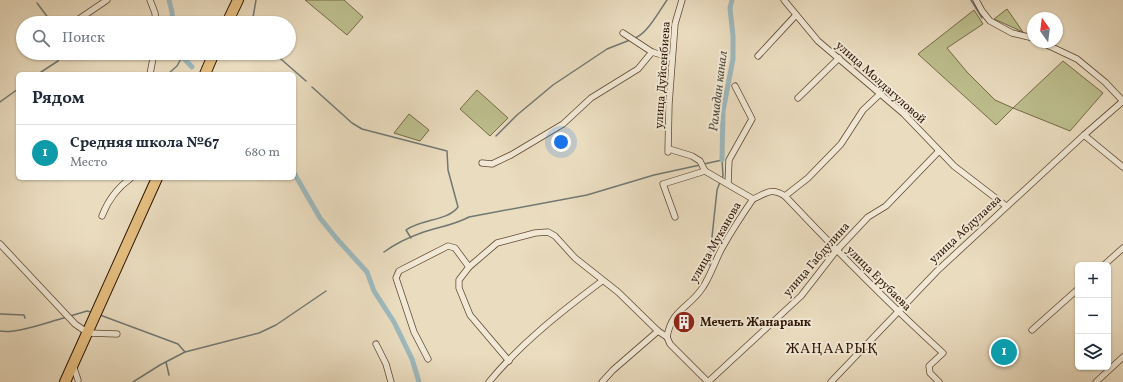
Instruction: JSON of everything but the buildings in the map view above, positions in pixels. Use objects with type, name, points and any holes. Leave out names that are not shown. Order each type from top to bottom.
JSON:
[{"type":"highway","points":[[231,16],[238,0]]},
{"type":"highway","points":[[205,72],[211,60]]},
{"type":"highway","points":[[65,382],[157,180]]},
{"type":"street","points":[[83,16],[107,0]]},
{"type":"street","points":[[150,0],[155,16]]},
{"type":"street","name":"улица Дуйсенбиева","points":[[669,151],[672,58],[675,24],[682,0]]},
{"type":"street","name":"улица Молдагуловой","points":[[784,0],[818,41],[904,114],[954,166],[1006,206]]},
{"type":"street","points":[[976,0],[990,21],[1012,33],[1027,37]]},
{"type":"street","points":[[758,56],[796,15]]},
{"type":"street","points":[[622,33],[652,52],[672,58]]},
{"type":"street","points":[[1054,48],[1077,59],[1105,82],[1123,101]]},
{"type":"street","points":[[482,163],[492,164],[511,155],[563,124],[591,98],[638,69],[652,52]]},
{"type":"street","points":[[798,98],[839,58]]},
{"type":"street","points":[[150,72],[153,60]]},
{"type":"street","points":[[728,184],[729,160],[752,119],[735,86]]},
{"type":"street","points":[[753,199],[769,192],[777,191],[785,196],[808,178],[841,144],[863,110],[880,94]]},
{"type":"street","name":"улица Абдулаева","points":[[831,382],[937,271],[1006,206],[1123,101]]},
{"type":"street","points":[[1084,135],[1123,167]]},
{"type":"street","name":"улица Муканова","points":[[667,337],[668,328],[672,318],[702,288],[710,275],[721,250],[753,199],[705,171],[700,161],[692,156],[669,151]]},
{"type":"street","name":"улица Габдулина","points":[[708,382],[801,296],[836,251],[868,217],[886,206],[939,151]]},
{"type":"street","points":[[675,217],[663,184],[705,171]]},
{"type":"street","points":[[102,216],[108,202],[116,191],[129,180]]},
{"type":"street","name":"улица Ерубаева","points":[[785,196],[836,251],[898,312],[943,353],[929,366],[930,373],[939,382]]},
{"type":"street","points":[[509,361],[470,315],[459,288],[459,280],[468,267],[497,244],[535,233],[548,232],[555,236],[575,258],[602,281],[618,292],[658,331],[667,337],[670,344],[708,382]]},
{"type":"street","points":[[0,244],[71,321],[88,333],[117,334]]},
{"type":"street","points":[[428,359],[414,332],[396,278],[399,271],[448,246],[455,248],[468,267]]},
{"type":"street","points":[[1107,262],[1123,248]]},
{"type":"street","points":[[489,382],[554,318],[602,281]]},
{"type":"street","points":[[1032,330],[1075,292]]},
{"type":"street","points":[[602,382],[613,370],[658,331]]},
{"type":"street","points":[[376,344],[386,364],[391,382]]},
{"type":"street","points":[[1096,382],[1123,358]]},
{"type":"street","points":[[73,365],[78,380]]},
{"type":"green space","points":[[305,0],[344,0],[363,17],[347,35]]},
{"type":"green space","points":[[1007,9],[1023,32],[994,19]]},
{"type":"green space","points":[[974,10],[983,24],[947,48],[967,72],[995,100],[1013,108],[996,125],[918,54]]},
{"type":"green space","points":[[1063,61],[1103,93],[1070,131],[1013,108]]},
{"type":"green space","points":[[477,90],[508,118],[490,136],[460,109]]},
{"type":"green space","points":[[409,114],[429,130],[420,141],[394,133]]},
{"type":"waterway","points":[[169,0],[172,16]]},
{"type":"waterway","points":[[253,16],[256,0]]},
{"type":"waterway","points":[[635,38],[640,36],[649,27],[667,0]]},
{"type":"waterway","name":"Рамадан канал","points":[[722,160],[723,111],[733,59],[733,36],[730,8],[732,0]]},
{"type":"waterway","points":[[971,0],[982,18]]},
{"type":"waterway","points":[[37,3],[47,16]]},
{"type":"waterway","points":[[496,136],[517,115],[553,85],[607,49],[630,40]]},
{"type":"waterway","points":[[41,72],[58,60]]},
{"type":"waterway","points":[[170,72],[177,66],[180,60]]},
{"type":"waterway","points":[[186,60],[192,67]]},
{"type":"waterway","points":[[282,60],[296,72]]},
{"type":"waterway","points":[[296,72],[306,81]]},
{"type":"waterway","points":[[312,87],[352,123],[362,129],[447,151],[448,170],[458,207],[454,212],[441,218],[412,226],[406,230],[411,238]]},
{"type":"waterway","points":[[0,102],[16,90]]},
{"type":"waterway","name":"Рамадан канал","points":[[704,164],[722,160],[722,178]]},
{"type":"waterway","points":[[384,252],[411,237],[469,217],[587,195],[654,175],[700,165]]},
{"type":"waterway","points":[[296,176],[320,218],[367,272],[374,291],[394,322],[412,359],[419,382]]},
{"type":"waterway","points":[[709,265],[717,190],[720,182]]},
{"type":"waterway","points":[[133,382],[160,365],[185,352],[259,333],[276,325],[326,291]]},
{"type":"waterway","points":[[70,316],[87,311],[91,312]]},
{"type":"waterway","points":[[0,314],[24,315],[25,318]]},
{"type":"waterway","points":[[100,315],[178,344],[185,352]]},
{"type":"waterway","points":[[0,331],[14,331],[64,318]]},
{"type":"waterway","points":[[166,362],[169,375]]},
{"type":"place","name":"Мечеть Жанараык","points":[[684,322]]},
{"type":"place","name":"Средняя школа №67","points":[[1004,352]]},
{"type":"district","name":"ЖАҢААРЫҚ","points":[[832,348]]}]
